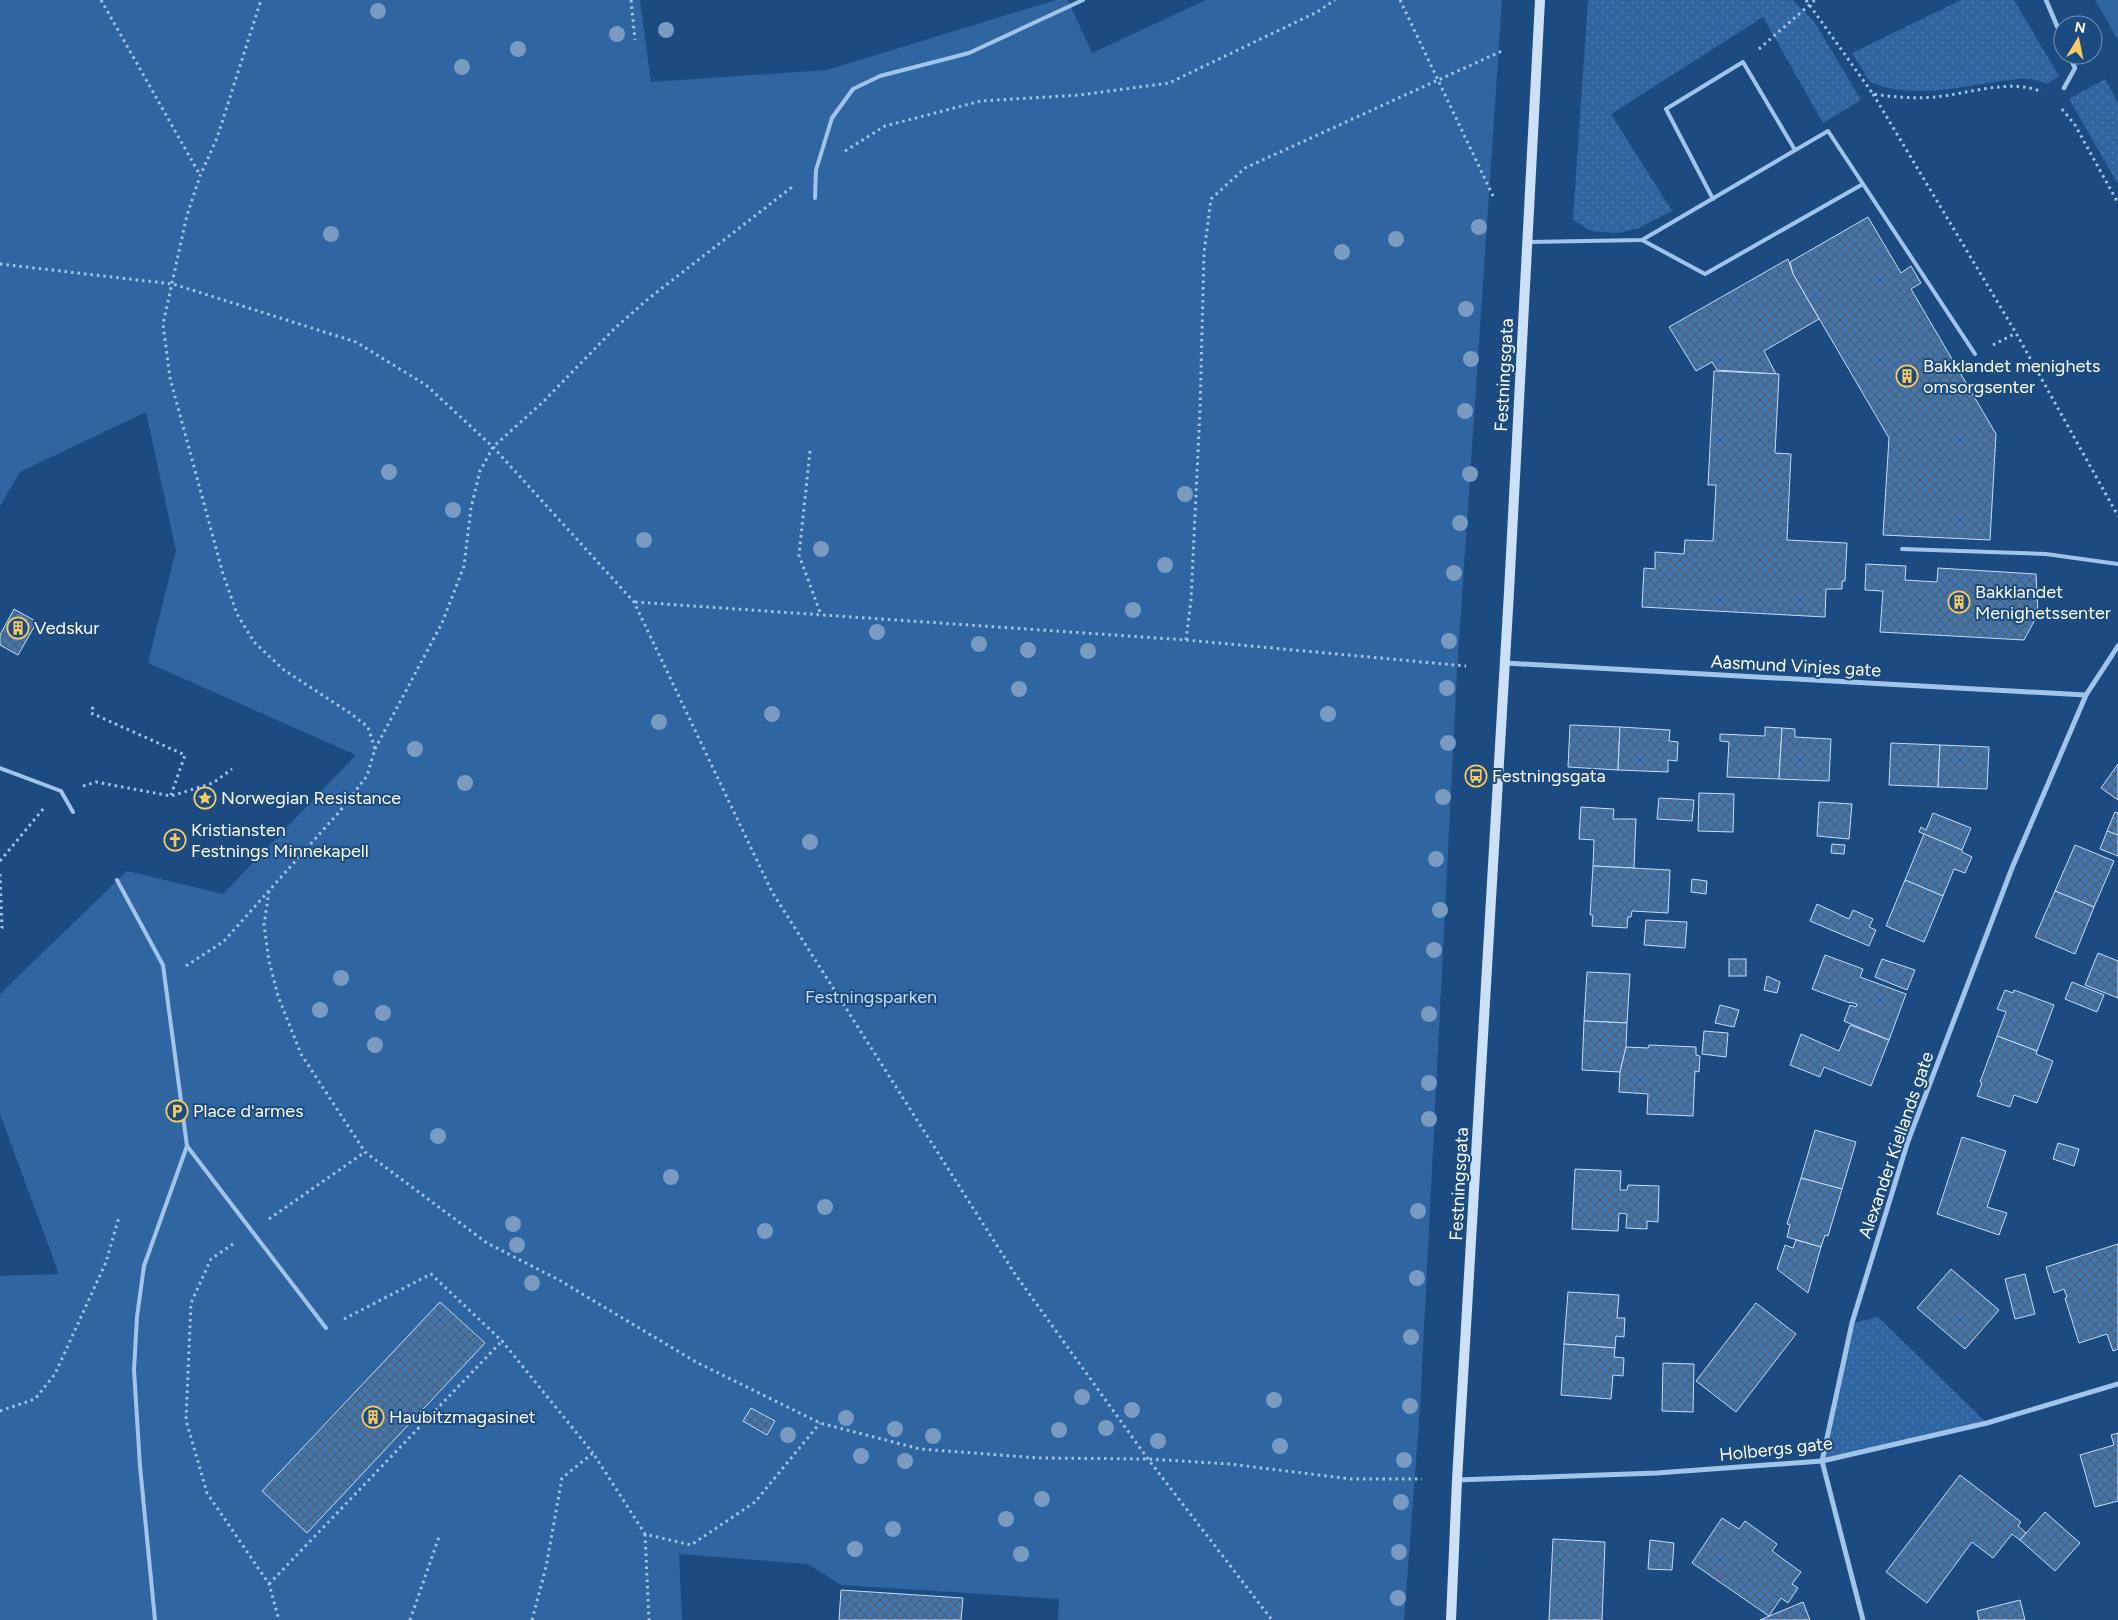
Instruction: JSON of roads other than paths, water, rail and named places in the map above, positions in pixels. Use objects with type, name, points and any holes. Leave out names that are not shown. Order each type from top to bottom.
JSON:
[{"type":"main road","name":"Festningsgata","points":[[1451,1620],[1457,1480],[1505,663],[1540,0]]},
{"type":"street","points":[[2046,0],[2053,16]]},
{"type":"street","points":[[2064,88],[2075,68],[2074,65]]},
{"type":"street","name":"Alexander Kiellands gate","points":[[1863,1620],[1822,1461],[1852,1323],[1908,1142],[2012,868],[2086,695],[2118,646]]},
{"type":"street","name":"Aasmund Vinjes gate","points":[[1505,663],[2086,695]]},
{"type":"street","name":"Holbergs gate","points":[[1457,1480],[1657,1473],[1822,1461],[1987,1423],[2118,1384]]},
{"type":"lane","points":[[815,198],[816,170],[832,118],[853,89],[880,76],[969,53],[1083,0]]},
{"type":"lane","points":[[1713,199],[1666,109],[1743,62],[1795,150]]},
{"type":"lane","points":[[1526,242],[1642,240],[1828,131],[1975,354]]},
{"type":"lane","points":[[1642,240],[1705,274],[1863,184]]},
{"type":"lane","points":[[1902,549],[2046,554],[2118,564]]},
{"type":"lane","points":[[0,768],[62,791],[73,812]]},
{"type":"lane","points":[[117,880],[163,965],[187,1146],[144,1266],[136,1317],[134,1370],[140,1466],[155,1620]]},
{"type":"lane","points":[[187,1146],[326,1328]]},
{"type":"place","name":"Bakklandet menighets omsorgsenter","points":[[1907,376]]},
{"type":"place","name":"Bakklandet Menighetssenter","points":[[1959,602]]},
{"type":"place","name":"Vedskur","points":[[18,628]]},
{"type":"place","name":"Festningsgata","points":[[1476,776]]},
{"type":"place","name":"Norwegian Resistance","points":[[205,798]]},
{"type":"place","name":"Kristiansten Festnings Minnekapell","points":[[175,840]]},
{"type":"place","name":"Place d'armes","points":[[177,1111]]},
{"type":"place","name":"Haubitzmagasinet","points":[[373,1417]]},
{"type":"park label","name":"Festningsparken","points":[[871,997]]}]
